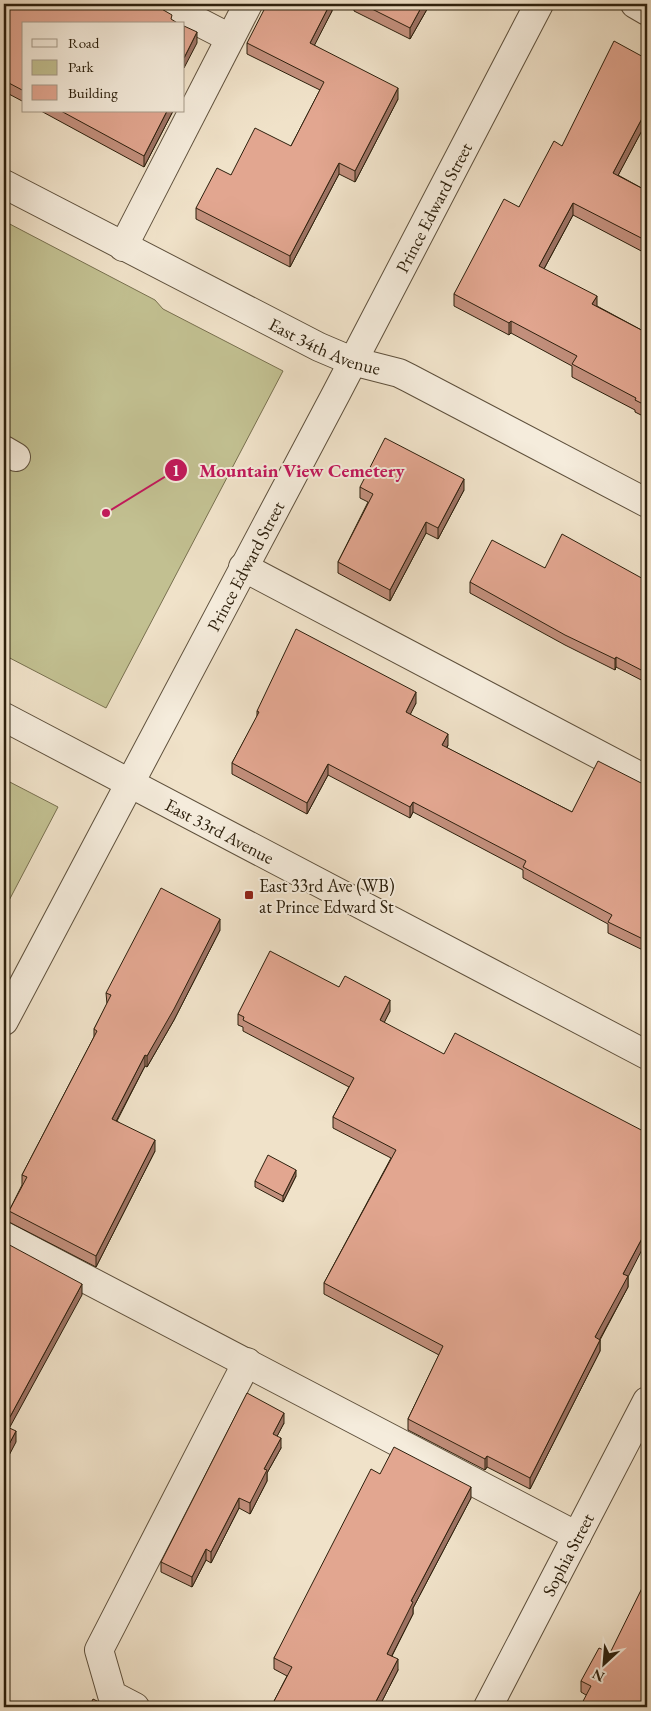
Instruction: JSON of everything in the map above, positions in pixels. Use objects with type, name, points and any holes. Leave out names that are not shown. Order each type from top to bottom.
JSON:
[{"type":"street","points":[[164,4],[230,38]]},
{"type":"street","points":[[123,246],[248,4]]},
{"type":"street","name":"Prince Edward Street","points":[[4,1021],[539,4]]},
{"type":"street","points":[[635,4],[647,11]]},
{"type":"street","name":"East 34th Avenue","points":[[4,184],[319,347],[352,361],[399,373],[647,503]]},
{"type":"street","points":[[243,567],[647,780]]},
{"type":"street","name":"East 33rd Avenue","points":[[4,717],[647,1055]]},
{"type":"street","points":[[4,1236],[578,1536]]},
{"type":"street","points":[[135,1707],[112,1695],[99,1650],[247,1362]]},
{"type":"street","name":"Sophia Street","points":[[488,1707],[647,1401]]},
{"type":"green space","points":[[4,221],[155,300],[163,309],[283,371],[106,708],[4,655]]},
{"type":"green space","points":[[4,779],[58,807],[4,910]]},
{"type":"building","points":[[4,4],[153,4],[172,15],[171,19],[176,22],[22,22],[22,90],[7,82],[9,77],[4,74]]},
{"type":"building","points":[[267,4],[330,4],[310,43],[398,88],[355,171],[339,163],[290,256],[196,208],[217,168],[231,175],[255,128],[291,146],[324,82],[247,43]]},
{"type":"building","points":[[362,4],[423,4],[410,28]]},
{"type":"building","points":[[185,26],[197,32],[185,56]]},
{"type":"building","points":[[614,41],[647,59],[647,109],[613,173],[647,191],[647,241],[573,203],[539,266],[597,296],[592,304],[647,333],[647,406],[635,400],[636,398],[572,364],[577,356],[511,321],[509,323],[454,294],[504,199],[519,207],[554,141],[562,146]]},
{"type":"building","points":[[63,112],[166,112],[144,156]]},
{"type":"building","points":[[385,438],[464,479],[438,528],[426,522],[390,590],[338,562],[373,494],[360,487]]},
{"type":"building","points":[[562,534],[647,581],[647,673],[565,635],[470,582],[492,540],[545,568]]},
{"type":"building","points":[[296,629],[416,692],[406,712],[448,734],[442,745],[572,812],[598,761],[647,786],[647,941],[608,922],[612,915],[523,867],[526,861],[413,802],[410,807],[328,764],[307,803],[232,763],[259,712],[257,711]]},
{"type":"building","points":[[161,888],[220,919],[174,1009],[147,1056],[145,1055],[112,1119],[155,1140],[96,1256],[9,1211],[27,1177],[22,1175],[97,1031],[94,1029],[111,995],[106,993]]},
{"type":"building","points":[[270,951],[339,987],[345,976],[390,1000],[380,1020],[444,1054],[455,1033],[647,1133],[647,1229],[623,1274],[628,1276],[595,1337],[600,1340],[530,1478],[487,1456],[485,1459],[408,1419],[443,1346],[324,1283],[396,1150],[333,1117],[354,1078],[243,1020],[244,1017],[238,1014]]},
{"type":"building","points":[[268,1155],[296,1170],[283,1196],[255,1181]]},
{"type":"building","points":[[4,1242],[82,1284],[5,1426],[16,1431],[4,1454]]},
{"type":"building","points":[[247,1393],[284,1413],[273,1434],[281,1438],[264,1469],[267,1470],[250,1503],[239,1498],[211,1552],[206,1549],[192,1577],[161,1562]]},
{"type":"building","points":[[394,1447],[471,1487],[411,1601],[413,1602],[387,1654],[398,1659],[373,1707],[271,1707],[292,1667],[274,1658],[371,1469],[380,1474]]},
{"type":"building","points":[[647,1578],[647,1693],[640,1707],[580,1707],[591,1686],[581,1681],[599,1648],[610,1653]]},
{"type":"building","points":[[93,1699],[109,1707],[89,1707]]},
{"type":"place","name":"Mountain View Cemetery","points":[[106,513]]},
{"type":"place","name":"East 33rd Ave (WB) at Prince Edward St","points":[[249,895]]}]
